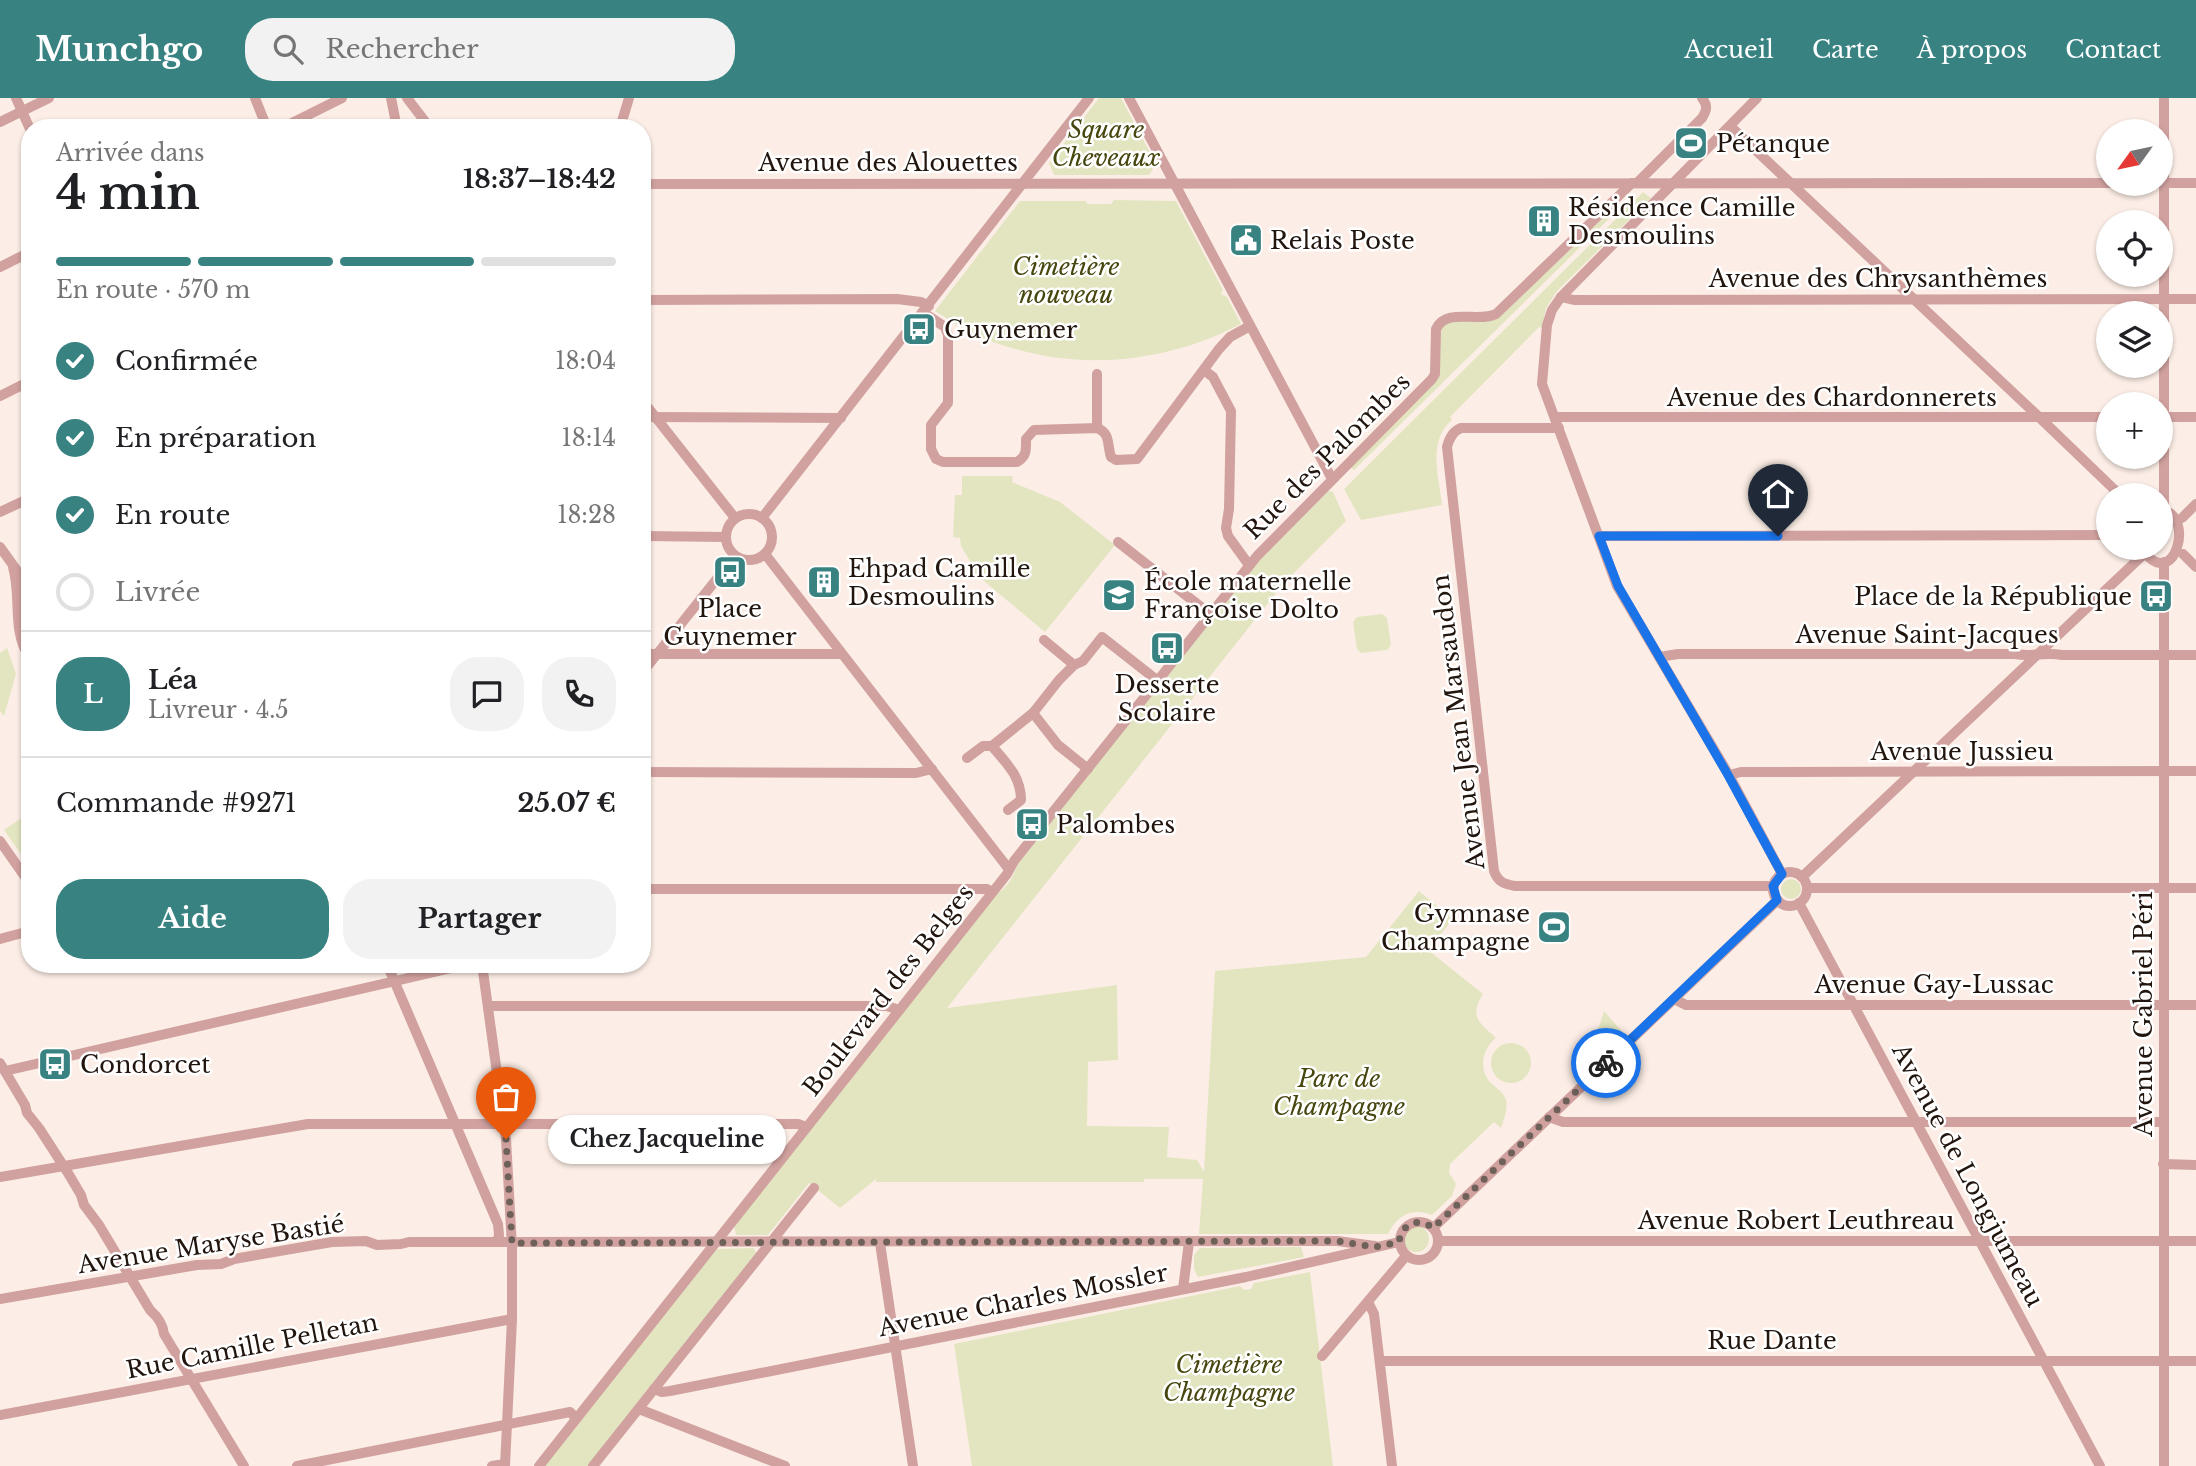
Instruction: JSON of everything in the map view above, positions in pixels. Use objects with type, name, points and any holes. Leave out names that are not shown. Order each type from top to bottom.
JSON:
[{"type":"street","points":[[16,98],[26,119]]},
{"type":"street","points":[[0,122],[49,98]]},
{"type":"street","points":[[255,98],[263,119]]},
{"type":"street","points":[[300,119],[342,98]]},
{"type":"street","points":[[391,98],[395,119]]},
{"type":"street","points":[[407,98],[423,119]]},
{"type":"street","points":[[623,119],[629,98]]},
{"type":"street","points":[[762,518],[1089,98]]},
{"type":"street","points":[[1129,98],[1332,479]]},
{"type":"street","points":[[1757,98],[1560,297],[1547,325],[1542,384],[1618,586],[1782,874]]},
{"type":"street","points":[[2164,98],[2164,119]]},
{"type":"street","name":"Rue des Palombes","points":[[1008,868],[1249,565],[1436,374],[1438,324],[1450,317],[1490,317],[1496,314],[1702,118],[1707,111],[1703,99]]},
{"type":"street","points":[[1730,126],[2108,483]]},
{"type":"street","name":"Avenue des Alouettes","points":[[651,184],[2096,183]]},
{"type":"street","points":[[2174,183],[2196,183]]},
{"type":"street","points":[[2163,196],[2163,392]]},
{"type":"street","points":[[0,267],[21,256]]},
{"type":"street","name":"Avenue des Chrysanthèmes","points":[[1560,297],[1574,300],[2196,299]]},
{"type":"street","points":[[651,300],[897,299],[921,302],[945,327],[948,335],[948,403],[931,425],[930,449],[936,459],[943,462],[1017,462],[1026,452],[1026,439],[1034,430],[1097,428],[1105,433],[1111,457],[1116,460],[1137,459],[1230,337],[1250,326]]},
{"type":"street","points":[[1204,370],[1213,377],[1231,411],[1230,496],[1226,528],[1228,536],[1249,565]]},
{"type":"street","points":[[1097,374],[1097,428]]},
{"type":"street","points":[[0,396],[21,386]]},
{"type":"street","points":[[651,411],[735,518]]},
{"type":"street","points":[[651,417],[841,418]]},
{"type":"street","name":"Avenue des Chardonnerets","points":[[1555,417],[2096,417]]},
{"type":"street","points":[[2173,417],[2196,417]]},
{"type":"street","name":"Avenue Jean Marsaudon","points":[[1559,428],[1461,428],[1456,430],[1447,447],[1496,877],[1506,885],[1515,886],[1773,886]]},
{"type":"street","points":[[0,512],[21,502]]},
{"type":"street","points":[[2182,518],[2196,504]]},
{"type":"street","points":[[2158,560],[2164,562],[2177,559],[2189,543],[2187,525],[2173,513]]},
{"type":"street","points":[[749,514],[762,518],[772,533],[765,554],[746,561],[735,556],[727,547],[725,537],[728,527],[735,518],[749,514]]},
{"type":"street","points":[[1599,536],[2096,535]]},
{"type":"street","points":[[651,536],[725,537]]},
{"type":"street","points":[[1118,542],[1210,614]]},
{"type":"street","points":[[0,547],[21,578]]},
{"type":"street","points":[[765,554],[1008,868]]},
{"type":"street","points":[[2183,554],[2196,566]]},
{"type":"street","points":[[651,661],[735,556]]},
{"type":"street","points":[[1802,877],[2133,560]]},
{"type":"street","name":"Avenue Gabriel Péri","points":[[2164,562],[2164,1466]]},
{"type":"street","points":[[13,568],[17,581],[21,644]]},
{"type":"street","points":[[967,758],[984,746],[992,746],[1033,713],[1102,637],[1158,681]]},
{"type":"street","points":[[1044,640],[1074,665]]},
{"type":"street","name":"Avenue Saint-Jacques","points":[[1659,657],[1691,654],[2016,654],[2027,657],[2046,652],[2062,655],[2196,655]]},
{"type":"street","points":[[651,654],[842,654]]},
{"type":"street","points":[[1033,713],[1058,745],[1088,769]]},
{"type":"street","points":[[992,746],[1020,783],[1021,800],[1008,810]]},
{"type":"street","points":[[651,772],[916,773],[932,769]]},
{"type":"street","name":"Avenue Jussieu","points":[[1728,775],[1741,772],[2196,771]]},
{"type":"street","points":[[0,841],[21,871]]},
{"type":"street","name":"Boulevard des Belges","points":[[539,1466],[1007,874],[1008,868]]},
{"type":"street","points":[[1793,872],[1802,877],[1807,888],[1805,897],[1799,903],[1788,905],[1777,900],[1773,886],[1782,874],[1793,872]]},
{"type":"street","points":[[1807,888],[2196,888]]},
{"type":"street","points":[[651,889],[987,889],[992,892]]},
{"type":"street","points":[[1433,1228],[1777,900]]},
{"type":"street","name":"Avenue de Longjumeau","points":[[1799,903],[2100,1466]]},
{"type":"street","points":[[0,939],[21,933]]},
{"type":"street","points":[[391,973],[498,1224],[497,1242]]},
{"type":"street","points":[[244,1466],[164,1334],[163,1326],[150,1310],[84,1205],[81,1195],[27,1113],[2,1067],[429,973]]},
{"type":"street","points":[[483,973],[504,1123],[512,1243],[512,1319],[505,1465],[492,1466]]},
{"type":"street","name":"Avenue Gay-Lussac","points":[[1674,999],[1686,1005],[2196,1005]]},
{"type":"street","points":[[488,1006],[887,1006],[899,1010]]},
{"type":"street","points":[[1549,1117],[1563,1122],[2163,1122]]},
{"type":"street","points":[[0,1177],[308,1124],[798,1124],[806,1127]]},
{"type":"street","points":[[2163,1164],[2196,1165]]},
{"type":"street","points":[[593,1466],[814,1188]]},
{"type":"street","points":[[1423,1222],[1433,1228],[1438,1241],[1430,1257],[1418,1261],[1406,1256],[1399,1242],[1402,1231],[1411,1223],[1423,1222]]},
{"type":"street","name":"Avenue Maryse Bastié","points":[[0,1299],[197,1265],[208,1266],[332,1242],[366,1241],[377,1245],[409,1242],[512,1243]]},
{"type":"street","points":[[512,1243],[1337,1241],[1375,1247]]},
{"type":"street","name":"Avenue Robert Leuthreau","points":[[1438,1241],[2196,1241]]},
{"type":"street","points":[[1183,1289],[1189,1242]]},
{"type":"street","name":"Avenue Charles Mossler","points":[[654,1389],[670,1391],[1337,1258],[1399,1242]]},
{"type":"street","points":[[880,1243],[913,1466]]},
{"type":"street","points":[[1322,1356],[1406,1256]]},
{"type":"street","points":[[1368,1302],[1374,1314],[1392,1466]]},
{"type":"street","name":"Rue Camille Pelletan","points":[[0,1416],[512,1319]]},
{"type":"street","name":"Rue Dante","points":[[1380,1361],[2196,1361]]},
{"type":"street","points":[[639,1409],[785,1466]]},
{"type":"street","points":[[297,1466],[570,1412],[576,1418]]},
{"type":"green space","name":"Square Cheveaux","points":[[1099,98],[1121,98],[1156,164],[1149,175],[1054,175],[1049,163]]},
{"type":"green space","points":[[1643,192],[1651,198],[1557,291],[1546,308],[1542,328],[1539,327],[1450,417],[1452,420],[1439,438],[1436,460],[1442,505],[1361,520],[1344,489]]},
{"type":"green space","name":"Cimetière nouveau","points":[[1114,200],[1176,201],[1223,290],[1221,294],[1227,297],[1241,324],[1177,349],[1110,360],[1076,360],[1009,347],[971,333],[935,311],[1020,201],[1086,201],[1087,204],[1111,204]]},
{"type":"green space","points":[[1619,202],[1622,206],[1354,470],[1350,467],[1437,380],[1440,367],[1439,338],[1443,325],[1456,321],[1485,321],[1500,317]]},
{"type":"green space","points":[[962,476],[1013,476],[1012,482],[1060,502],[1115,545],[1045,632],[966,566],[970,561],[961,546],[960,538],[953,537],[955,495],[962,495]]},
{"type":"green space","name":"Parc de Champagne","points":[[1330,491],[1333,492],[1346,521],[1284,583],[947,1008],[1117,985],[1118,1060],[1088,1062],[1087,1126],[1169,1127],[1167,1157],[1197,1160],[1204,1172],[1215,971],[1366,957],[1419,891],[1453,919],[1428,950],[1483,994],[1477,1009],[1478,1020],[1496,1038],[1485,1053],[1484,1072],[1506,1100],[1501,1128],[1494,1122],[1450,1164],[1449,1173],[1456,1184],[1452,1196],[1432,1215],[1418,1212],[1406,1214],[1388,1234],[1199,1234],[1203,1179],[1144,1179],[1144,1182],[876,1182],[876,1179],[840,1208],[809,1183],[768,1235],[736,1235],[734,1225],[995,895],[1006,886],[1017,865],[1252,568]]},
{"type":"green space","points":[[1382,614],[1387,618],[1391,645],[1387,650],[1361,653],[1357,649],[1353,622],[1357,617]]},
{"type":"green space","points":[[7,648],[16,674],[4,716],[0,711],[0,653]]},
{"type":"green space","points":[[21,818],[21,854],[4,830]]},
{"type":"green space","points":[[1791,879],[1798,882],[1801,889],[1798,896],[1791,899],[1784,896],[1781,889],[1784,882]]},
{"type":"green space","points":[[1604,1011],[1624,1034],[1602,1055],[1589,1039],[1599,1027]]},
{"type":"green space","points":[[1511,1043],[1519,1044],[1525,1049],[1530,1055],[1530,1071],[1525,1077],[1519,1082],[1511,1083],[1503,1082],[1497,1077],[1492,1071],[1491,1063],[1492,1055],[1497,1049],[1503,1044]]},
{"type":"green space","points":[[1416,1226],[1425,1230],[1429,1239],[1425,1248],[1416,1252],[1407,1248],[1403,1239],[1407,1230]]},
{"type":"green space","points":[[1301,1247],[1304,1257],[1198,1277],[1194,1269],[1194,1255],[1200,1248]]},
{"type":"green space","points":[[754,1248],[756,1253],[588,1466],[544,1466],[716,1249]]},
{"type":"green space","name":"Cimetière Champagne","points":[[1310,1272],[1333,1466],[972,1466],[954,1344],[1240,1286],[1244,1290],[1251,1289],[1254,1283]]},
{"type":"way so far","points":[[506,1139],[512,1243],[1337,1241],[1375,1247],[1399,1242],[1402,1231],[1411,1223],[1423,1222],[1433,1228],[1606,1063]]},
{"type":"place","name":"Pétanque","points":[[1691,143]]},
{"type":"place","name":"Résidence Camille Desmoulins","points":[[1544,221]]},
{"type":"place","name":"Relais Poste","points":[[1246,240]]},
{"type":"place","name":"Guynemer","points":[[919,329]]},
{"type":"place","name":"Place Guynemer","points":[[730,572]]},
{"type":"place","name":"Ehpad Camille Desmoulins","points":[[824,582]]},
{"type":"place","name":"École maternelle Françoise Dolto","points":[[1119,595]]},
{"type":"place","name":"Place de la République","points":[[2156,596]]},
{"type":"place","name":"Desserte Scolaire","points":[[1167,648]]},
{"type":"place","name":"Palombes","points":[[1032,824]]},
{"type":"place","name":"Gymnase Champagne","points":[[1554,927]]},
{"type":"place","name":"Condorcet","points":[[55,1064]]},
{"type":"place","name":"Chez Jacqueline","points":[[506,1139]]},
{"type":"route","points":[[1606,1063],[1777,900],[1773,886],[1782,874],[1618,586],[1599,536],[1778,536]]}]
